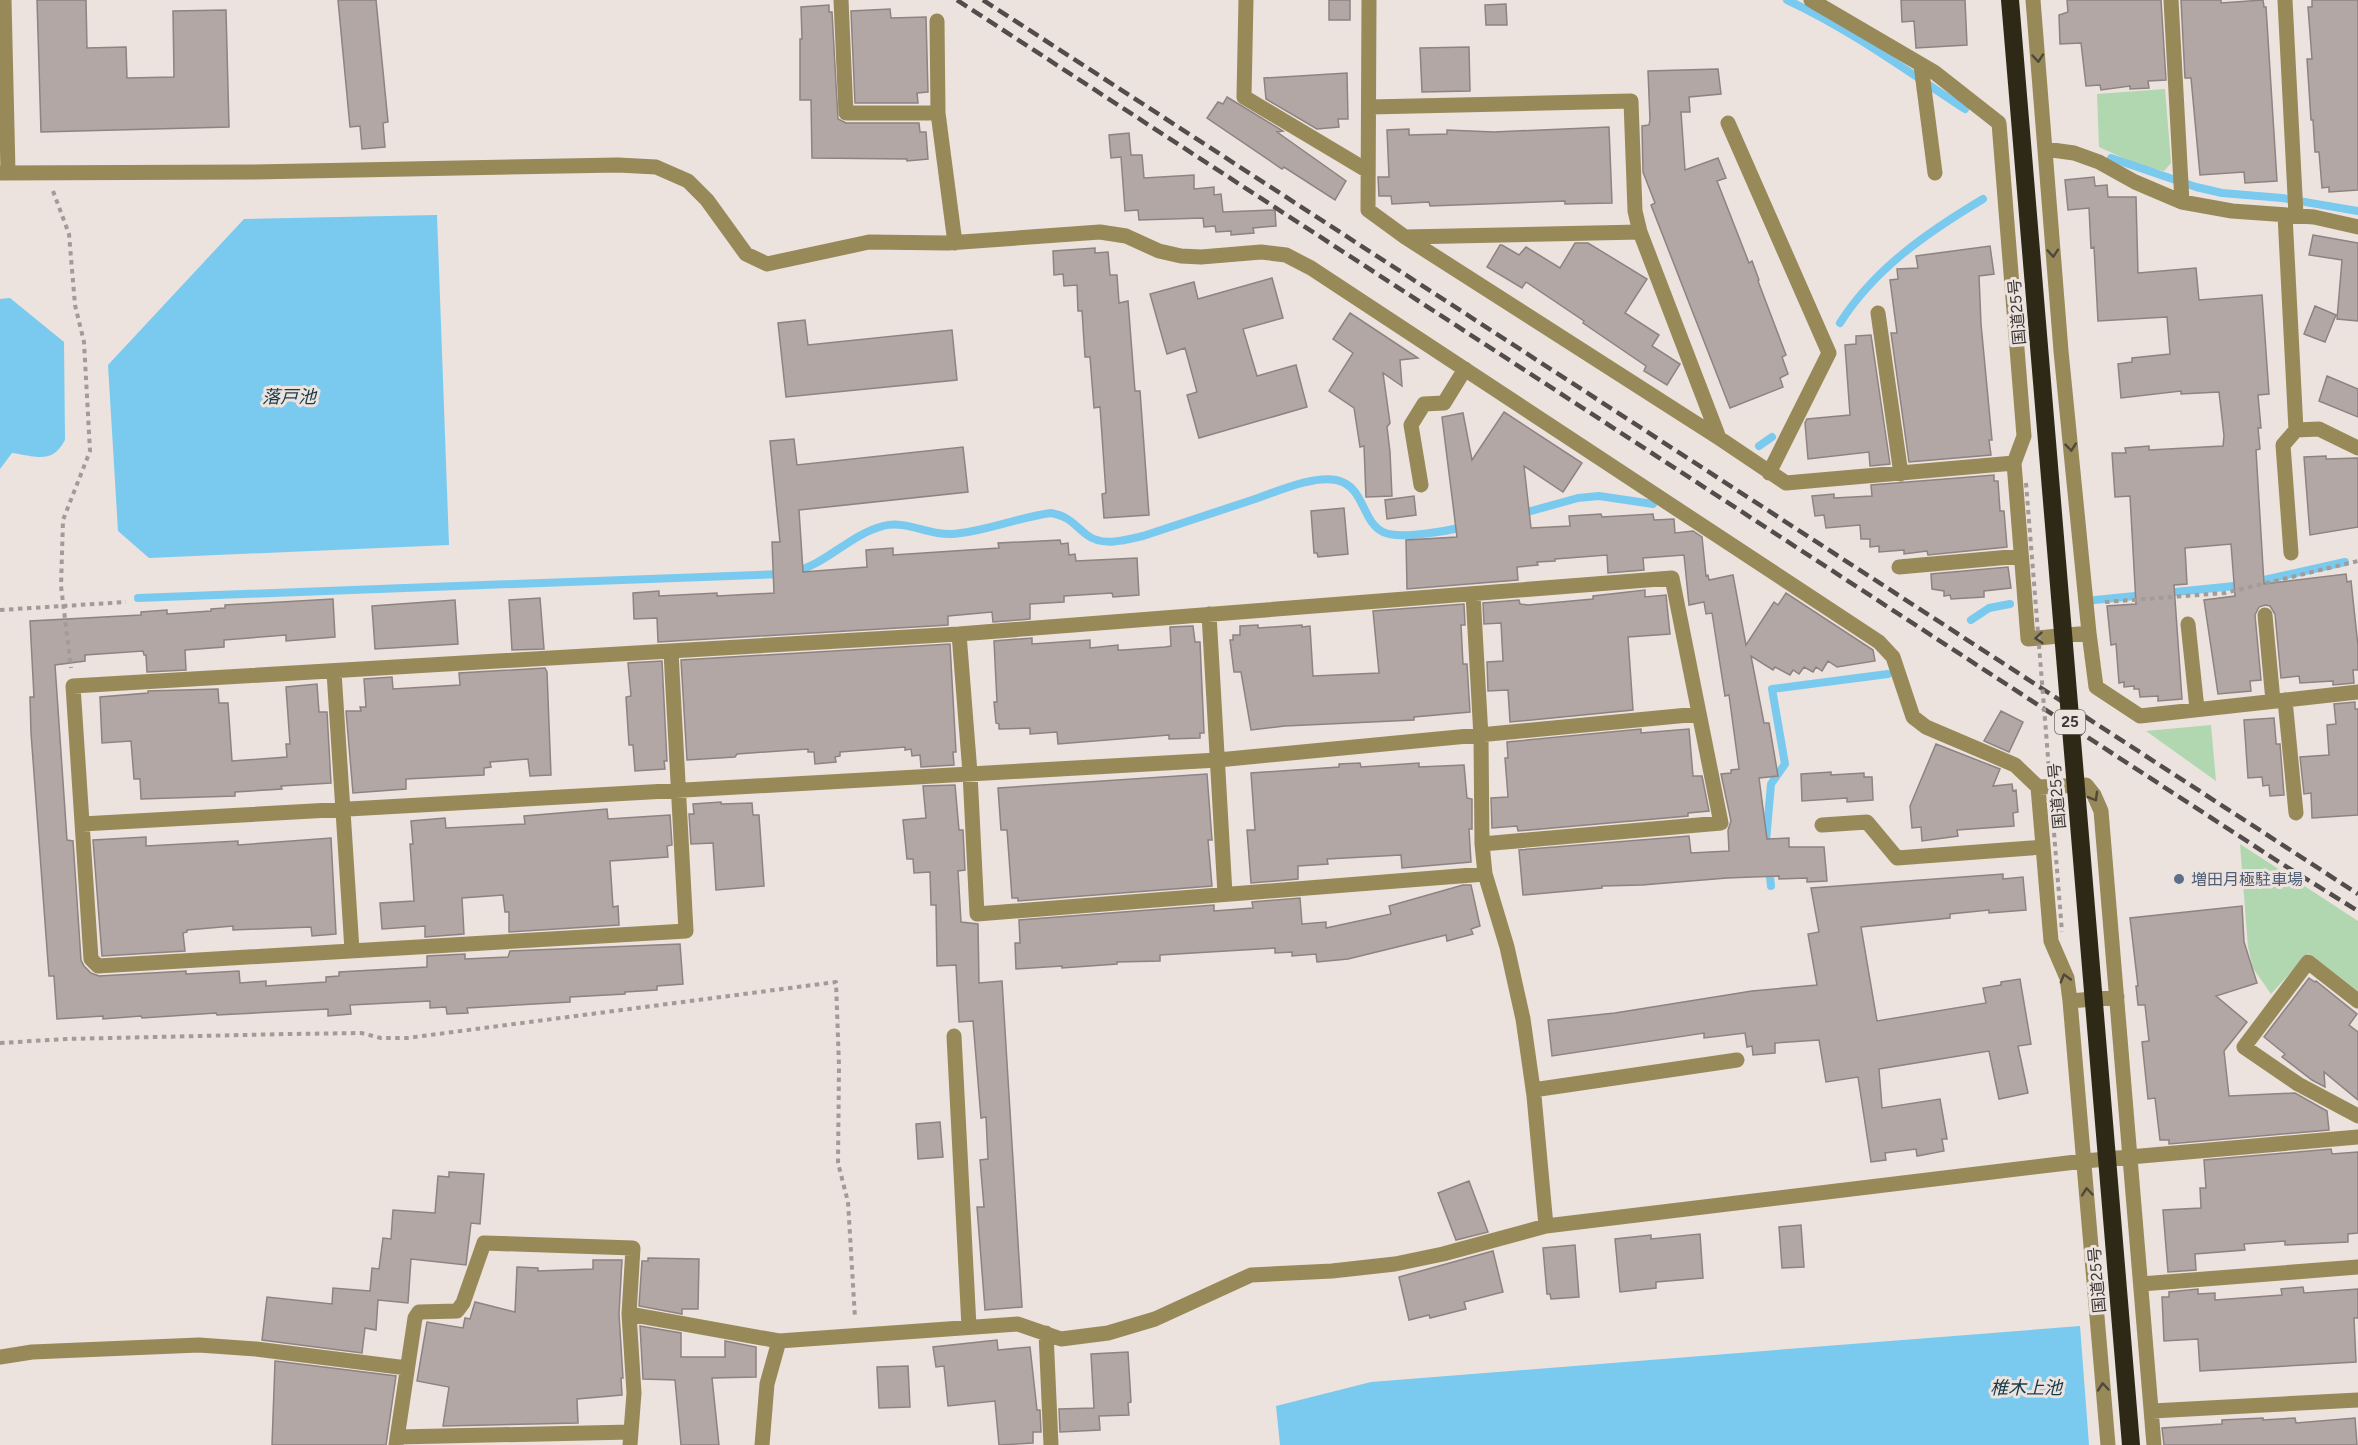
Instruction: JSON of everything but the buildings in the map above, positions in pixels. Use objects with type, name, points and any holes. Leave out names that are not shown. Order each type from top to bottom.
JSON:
[{"type":"highway","name":"国道25号","points":[[2010,0],[2131,1445]]},
{"type":"street","points":[[4,0],[4,173],[242,172],[441,167],[656,167],[688,181],[707,200],[746,254],[767,264],[869,242],[955,243],[1100,232],[1126,236],[1159,251],[1180,256],[1201,257],[1261,252],[1286,255],[1311,268],[1879,642],[1893,657],[1913,717],[1926,727],[2015,765],[2038,787],[2051,942],[2067,978],[2070,1001],[2108,1445]]},
{"type":"street","points":[[841,0],[846,113],[938,113]]},
{"type":"street","points":[[1246,0],[1244,97],[1368,171]]},
{"type":"street","points":[[1370,0],[1368,210],[1405,237],[1786,483],[2014,463]]},
{"type":"street","points":[[1811,0],[1999,123],[2024,436],[2014,463],[2028,639],[2089,633]]},
{"type":"street","points":[[2033,0],[2061,351],[2096,687],[2140,716],[2358,692]]},
{"type":"street","points":[[2171,0],[2181,188]]},
{"type":"street","points":[[2285,0],[2293,207],[2296,430],[2283,445],[2290,553]]},
{"type":"street","points":[[937,21],[938,113],[955,243]]},
{"type":"street","points":[[1923,75],[1935,173]]},
{"type":"street","points":[[1370,107],[1631,100],[1635,211],[1640,232],[1719,438]]},
{"type":"street","points":[[1728,123],[1829,353],[1769,473]]},
{"type":"street","points":[[2045,149],[2074,153],[2099,162],[2135,182],[2181,188],[2206,208],[2293,207],[2358,226]]},
{"type":"street","points":[[1405,237],[1640,232]]},
{"type":"street","points":[[1878,313],[1901,474]]},
{"type":"street","points":[[2017,354],[2061,351]]},
{"type":"street","points":[[1421,485],[1411,425],[1424,404],[1444,403],[1465,369]]},
{"type":"street","points":[[2296,430],[2319,429],[2358,448]]},
{"type":"street","points":[[1899,567],[2021,556]]},
{"type":"street","points":[[671,652],[686,931],[98,966],[91,959],[73,686],[959,634],[1672,578],[1721,824],[1482,844]]},
{"type":"street","points":[[1473,594],[1481,736],[1482,844],[1485,874],[1507,947],[1523,1019],[1533,1090],[1546,1226]]},
{"type":"street","points":[[1209,615],[1225,894]]},
{"type":"street","points":[[2265,615],[2296,813]]},
{"type":"street","points":[[2188,624],[2197,709]]},
{"type":"street","points":[[959,634],[970,773],[977,914],[1485,874]]},
{"type":"street","points":[[334,672],[352,950]]},
{"type":"street","points":[[82,824],[1218,760],[1699,714]]},
{"type":"street","points":[[2038,787],[2086,784],[2101,811],[2154,1445]]},
{"type":"street","points":[[1822,825],[1867,822],[1897,858],[2043,847]]},
{"type":"street","points":[[2358,1001],[2308,962],[2244,1047],[2298,1084],[2358,1116]]},
{"type":"street","points":[[2070,1001],[2117,997]]},
{"type":"street","points":[[954,1036],[969,1327]]},
{"type":"street","points":[[1533,1090],[1737,1060]]},
{"type":"street","points":[[630,1314],[779,1341],[1018,1324],[1061,1339],[1108,1333],[1155,1319],[1251,1275],[1332,1271],[1395,1264],[1443,1254],[1546,1226],[2084,1161],[2358,1137]]},
{"type":"street","points":[[484,1243],[633,1248],[630,1314],[634,1393],[630,1439],[396,1441],[415,1318],[419,1312],[457,1311],[463,1302],[484,1243]]},
{"type":"street","points":[[2141,1284],[2358,1267]]},
{"type":"street","points":[[1046,1333],[1051,1445]]},
{"type":"street","points":[[762,1445],[767,1384],[779,1341]]},
{"type":"street","points":[[0,1357],[32,1352],[109,1347],[199,1345],[256,1349],[407,1368]]},
{"type":"street","points":[[2152,1411],[2358,1400]]},
{"type":"path","points":[[46,172],[69,234],[75,305],[84,342],[90,451],[63,520],[61,586],[73,686]]},
{"type":"path","points":[[2026,483],[2062,932]]},
{"type":"path","points":[[2086,603],[2225,592],[2358,561]]},
{"type":"path","points":[[0,610],[126,602]]},
{"type":"path","points":[[0,1042],[361,1033],[381,1038],[407,1038],[836,982],[838,1163],[848,1202],[856,1335]]},
{"type":"green space","points":[[2165,89],[2171,163],[2164,171],[2141,166],[2099,147],[2097,94]]},
{"type":"green space","points":[[2211,725],[2216,781],[2146,731]]},
{"type":"green space","points":[[2240,844],[2358,921],[2358,991],[2308,953],[2271,994],[2253,968],[2248,947]]},
{"type":"water","name":"落戸池","points":[[437,215],[449,545],[149,558],[118,531],[108,365],[244,219]]},
{"type":"water","points":[[10,298],[64,342],[65,440],[55,453],[49,456],[36,457],[12,453],[0,469],[0,299]]},
{"type":"water","name":"椎木上池","points":[[2080,1326],[2089,1445],[1280,1445],[1276,1406],[1371,1382]]},
{"type":"waterway","points":[[1787,0],[1856,37],[1965,109]]},
{"type":"waterway","points":[[2111,158],[2196,187],[2222,193],[2282,198],[2358,211]]},
{"type":"waterway","points":[[1840,323],[1869,285],[1886,268],[1923,238],[1983,199]]},
{"type":"waterway","points":[[1759,446],[1772,437]]},
{"type":"waterway","points":[[793,572],[817,563],[859,536],[883,526],[909,526],[951,534],[975,531],[1051,513],[1067,519],[1093,539],[1114,542],[1143,536],[1293,485],[1326,479],[1336,480],[1352,489],[1370,520],[1383,532],[1411,535],[1464,527]]},
{"type":"waterway","points":[[1520,514],[1578,498],[1599,496],[1653,504]]},
{"type":"waterway","points":[[2255,582],[2345,562]]},
{"type":"waterway","points":[[138,598],[781,574]]},
{"type":"waterway","points":[[2166,593],[2244,585]]},
{"type":"waterway","points":[[2095,600],[2145,595]]},
{"type":"waterway","points":[[1971,620],[1989,608],[2010,604]]},
{"type":"waterway","points":[[1766,841],[1771,784],[1785,764],[1772,689],[1888,674]]},
{"type":"waterway","points":[[1769,867],[1771,886]]},
{"type":"railway","points":[[957,0],[2279,862],[2358,911]]},
{"type":"railway","points":[[983,0],[2358,894]]},
{"type":"place","name":"増田月極駐車場","points":[[2179,879]]}]
